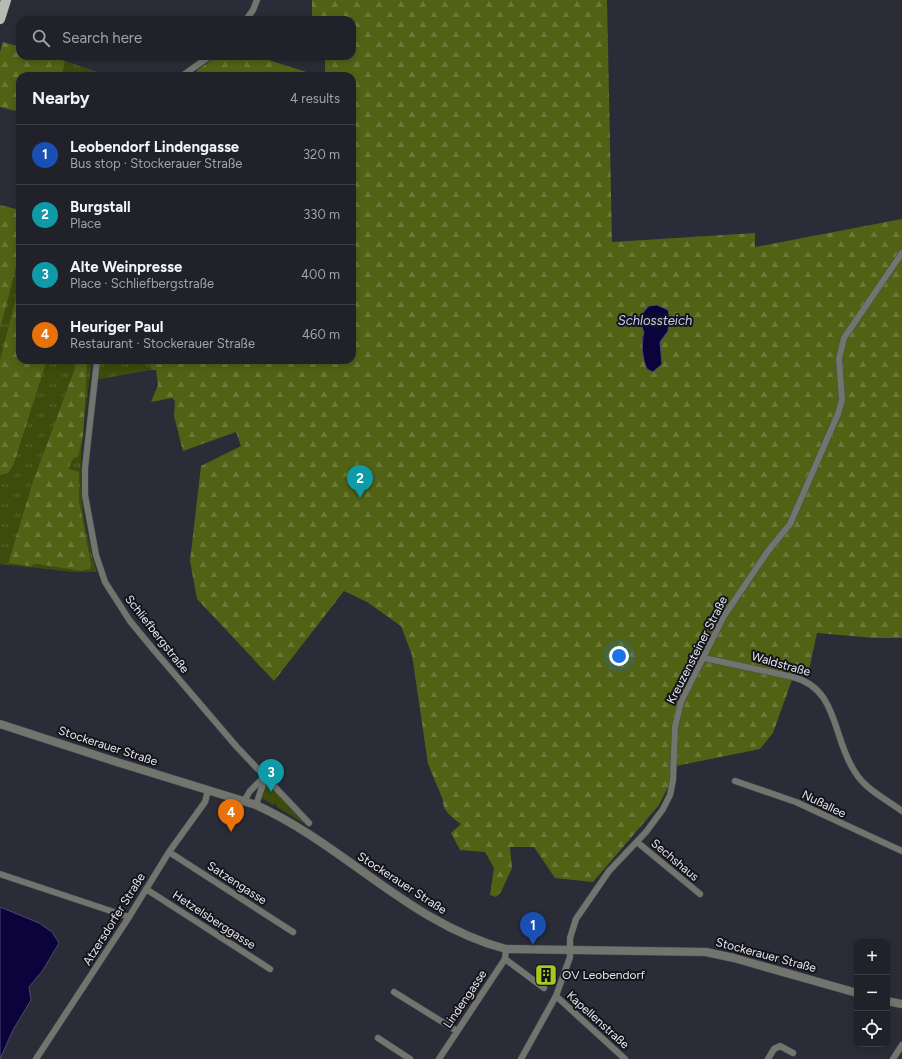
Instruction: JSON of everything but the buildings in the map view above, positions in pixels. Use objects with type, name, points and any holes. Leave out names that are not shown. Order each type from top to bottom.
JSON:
[{"type":"main road","points":[[0,19],[6,0]]},
{"type":"street","points":[[249,16],[257,0]]},
{"type":"street","points":[[188,72],[204,60]]},
{"type":"street","name":"Kreuzensteiner Straße","points":[[522,1059],[556,996],[570,956],[571,930],[583,905],[609,871],[637,842],[663,809],[670,795],[673,780],[675,728],[681,702],[724,616],[768,552],[790,524],[842,400],[839,359],[844,338],[902,253]]},
{"type":"street","name":"Schliefbergstraße","points":[[96,364],[84,495],[101,573],[111,592],[130,621],[207,714],[309,824]]},
{"type":"street","name":"Waldstraße","points":[[704,658],[793,676],[805,680],[813,685],[827,701],[840,742],[855,773],[863,782],[902,811]]},
{"type":"street","name":"Stockerauer Straße","points":[[0,724],[244,801],[277,814],[308,833],[383,887],[426,915],[460,933],[487,944],[506,949],[706,952],[734,958],[854,992]]},
{"type":"street","points":[[244,801],[250,791],[265,776]]},
{"type":"street","points":[[256,805],[265,776]]},
{"type":"street","name":"Nußallee","points":[[736,781],[796,802],[902,851]]},
{"type":"street","name":"Atzersdorfer Straße","points":[[36,1059],[129,917],[169,852],[205,802],[208,790]]},
{"type":"street","name":"Sechshaus","points":[[637,842],[700,894]]},
{"type":"street","name":"Satzengasse","points":[[169,852],[293,932]]},
{"type":"street","points":[[0,874],[129,917]]},
{"type":"street","name":"Hetzelsberggasse","points":[[146,889],[270,970]]},
{"type":"street","name":"Lindengasse","points":[[439,1059],[505,959],[506,949]]},
{"type":"street","points":[[505,959],[544,988]]},
{"type":"street","points":[[394,992],[457,1031]]},
{"type":"street","name":"Kapellenstraße","points":[[556,996],[625,1059]]},
{"type":"street","points":[[890,1002],[902,1004]]},
{"type":"street","points":[[378,1038],[410,1059]]},
{"type":"street","points":[[893,1059],[902,1045]]},
{"type":"street","points":[[768,1059],[774,1049],[780,1046],[793,1053]]},
{"type":"green space","points":[[312,0],[607,0],[612,242],[755,233],[755,247],[902,219],[902,638],[874,638],[817,633],[809,670],[793,677],[773,733],[760,749],[671,767],[670,783],[659,805],[593,882],[555,878],[534,847],[510,847],[512,868],[501,892],[496,897],[490,895],[494,868],[485,852],[460,850],[451,833],[461,824],[444,808],[443,800],[428,764],[412,655],[401,626],[367,602],[344,591],[274,681],[197,599],[190,561],[201,466],[241,446],[236,432],[183,451],[174,416],[175,401],[172,398],[151,402],[158,385],[156,370],[151,370],[150,364],[356,364],[356,72],[325,72],[325,60],[356,60],[356,16],[312,16]],"holes":[[[668,331],[660,342],[642,339],[644,332]]]},
{"type":"green space","points":[[3,42],[16,46],[16,60],[65,61],[63,72],[16,72],[16,111],[0,107],[0,52]]},
{"type":"green space","points":[[211,60],[269,60],[306,72],[197,72],[196,71]]},
{"type":"green space","points":[[65,61],[98,72],[63,72]]},
{"type":"green space","points":[[0,205],[16,209],[16,268],[0,330]]},
{"type":"green space","points":[[16,268],[16,297],[0,360],[0,330]]},
{"type":"green space","points":[[16,297],[16,364],[46,364],[14,464],[8,473],[0,476],[0,360]]},
{"type":"green space","points":[[46,364],[77,364],[33,481],[8,562],[29,566],[36,564],[82,571],[90,569],[91,564],[79,500],[79,473],[69,469],[74,458],[78,457],[85,364],[91,364],[83,430],[81,484],[86,528],[97,572],[74,572],[0,564],[0,476],[3,476],[14,464]]},
{"type":"green space","points":[[77,364],[87,364],[83,436],[78,457],[74,458],[69,469],[79,472],[79,500],[91,564],[90,569],[82,571],[36,564],[29,566],[8,563],[33,481]]},
{"type":"green space","points":[[97,364],[150,364],[151,370],[95,380]]},
{"type":"green space","points":[[266,784],[268,784],[305,824],[277,807],[276,803],[273,805],[262,798]]},
{"type":"water","name":"Schlossteich","points":[[657,305],[668,310],[670,320],[668,331],[660,342],[662,364],[653,372],[647,369],[643,356],[642,346],[644,332],[641,324],[641,318],[649,306]]},
{"type":"water","points":[[0,907],[39,923],[52,932],[59,943],[43,970],[29,987],[31,1000],[13,1030],[0,1059]]},
{"type":"place","name":"Burgstall","points":[[360,498]]},
{"type":"place","name":"Alte Weinpresse","points":[[271,792]]},
{"type":"place","name":"Heuriger Paul","points":[[231,832]]},
{"type":"place","name":"Leobendorf Lindengasse","points":[[533,945]]},
{"type":"place","name":"OV Leobendorf","points":[[546,975]]}]
